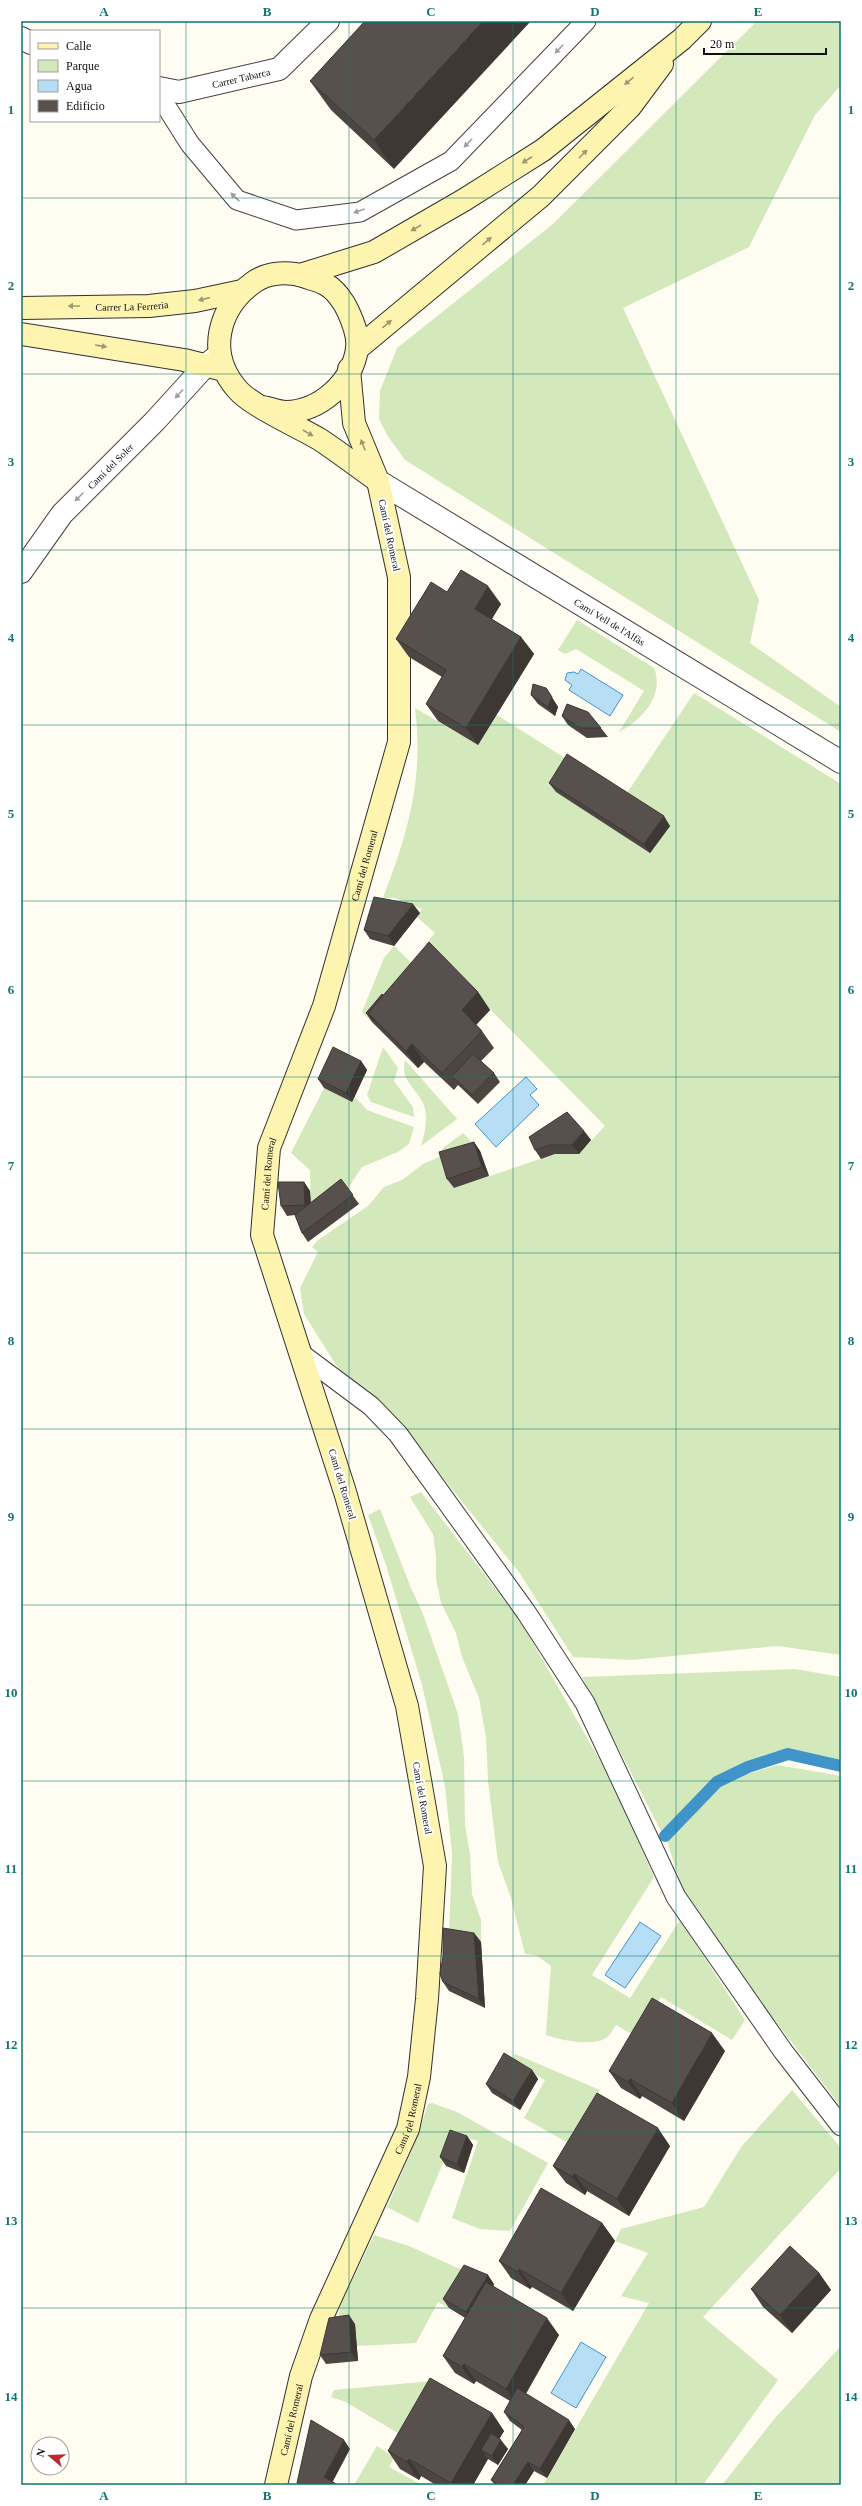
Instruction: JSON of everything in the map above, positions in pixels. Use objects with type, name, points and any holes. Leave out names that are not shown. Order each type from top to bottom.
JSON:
[{"type":"street","name":"Carrer Tabarca","points":[[160,88],[179,92],[279,69],[328,21]]},
{"type":"street","points":[[300,275],[374,252],[464,200],[543,150],[682,39],[700,21]]},
{"type":"street","points":[[21,38],[30,42]]},
{"type":"street","points":[[262,407],[286,412],[318,405],[344,382],[357,349],[541,196],[630,107],[682,39]]},
{"type":"street","points":[[357,349],[354,324],[344,302],[327,284],[294,273],[270,275],[257,280],[242,291],[225,314],[219,337],[217,362],[237,390],[262,407],[320,440],[378,481]]},
{"type":"street","name":"Carrer La Ferreria","points":[[21,308],[149,306],[195,301],[242,291]]},
{"type":"street","points":[[21,334],[217,362]]},
{"type":"street","name":"Camí del Soler","points":[[21,572],[62,514],[155,421],[217,362]]},
{"type":"street","name":"Camí del Romeral","points":[[276,2485],[301,2376],[321,2319],[408,2129],[419,2077],[427,1999],[435,1866],[407,1706],[346,1492],[262,1235],[269,1148],[324,1006],[399,742],[399,577],[378,481],[354,423],[349,369]]},
{"type":"street","name":"Camí Vell de l'Alfàs","points":[[378,481],[841,762]]},
{"type":"lane","points":[[160,97],[190,144],[237,200],[296,220],[360,212],[451,161],[586,21]]},
{"type":"lane","points":[[300,1353],[371,1406],[398,1434],[526,1612],[585,1703],[676,1897],[783,2051],[841,2126]]},
{"type":"green space","points":[[757,21],[841,21],[841,85],[815,115],[749,247],[623,308],[759,600],[750,643],[841,707],[841,732],[405,460],[387,435],[379,419],[380,391],[397,348],[553,224]]},
{"type":"green space","points":[[577,620],[654,668],[657,678],[654,697],[643,714],[636,721],[619,732],[644,691],[576,649],[565,654],[558,650]]},
{"type":"green space","points":[[694,693],[841,784],[841,1655],[778,1646],[631,1660],[573,1657],[519,1572],[386,1408],[338,1368],[304,1314],[300,1288],[318,1252],[312,1247],[318,1240],[368,1206],[384,1187],[402,1180],[423,1164],[439,1157],[443,1148],[463,1133],[480,1151],[445,1161],[454,1188],[555,1154],[579,1154],[605,1126],[426,944],[435,933],[417,917],[422,909],[394,898],[383,898],[400,851],[412,805],[417,759],[415,708],[478,745],[497,715],[625,796]]},
{"type":"green space","points":[[394,946],[426,977],[389,1004],[372,1022],[362,1012],[384,958]]},
{"type":"green space","points":[[383,1047],[398,1068],[394,1081],[413,1107],[414,1117],[371,1102],[367,1095]]},
{"type":"green space","points":[[405,1060],[457,1119],[421,1146],[426,1124],[425,1108],[420,1097],[406,1078],[404,1067]]},
{"type":"green space","points":[[324,1088],[352,1102],[355,1097],[367,1110],[414,1127],[409,1144],[398,1152],[362,1167],[348,1188],[311,1214],[310,1170],[291,1153]]},
{"type":"green space","points":[[421,1492],[521,1622],[614,1785],[654,1877],[592,1975],[630,1998],[680,1920],[745,2020],[732,2040],[661,1997],[637,2037],[616,2025],[607,2037],[600,2041],[593,2042],[568,2041],[546,2035],[551,1966],[536,1955],[525,1954],[511,1898],[498,1862],[488,1781],[486,1737],[479,1698],[462,1657],[456,1633],[441,1603],[436,1579],[436,1557],[433,1534],[410,1497]]},
{"type":"green space","points":[[380,1509],[411,1588],[423,1614],[458,1714],[464,1757],[465,1825],[470,1854],[472,1894],[481,1920],[481,1942],[449,1937],[452,1853],[445,1786],[422,1685],[386,1565],[368,1515]]},
{"type":"green space","points":[[795,1669],[841,1677],[841,1764],[788,1753],[748,1766],[716,1780],[663,1835],[582,1677]]},
{"type":"green space","points":[[778,1765],[841,1776],[841,2107],[770,2014],[683,1891],[667,1841],[714,1791],[740,1776]]},
{"type":"green space","points":[[515,2054],[600,2090],[570,2144],[524,2118],[545,2080],[512,2061]]},
{"type":"green space","points":[[792,2090],[841,2148],[841,2168],[703,2317],[778,2380],[703,2485],[543,2485],[649,2303],[621,2296],[648,2253],[615,2241],[621,2229],[704,2207],[741,2147]]},
{"type":"green space","points":[[432,2103],[457,2112],[548,2163],[510,2231],[480,2229],[452,2218],[478,2141],[455,2134],[418,2223],[387,2207],[415,2143],[428,2104]]},
{"type":"green space","points":[[374,2235],[409,2246],[471,2274],[449,2308],[438,2302],[416,2343],[357,2346],[355,2324],[336,2327],[341,2304]]},
{"type":"green space","points":[[841,2346],[841,2485],[722,2485],[775,2418]]},
{"type":"green space","points":[[432,2381],[401,2435],[346,2402],[331,2397],[334,2390]]},
{"type":"green space","points":[[377,2446],[394,2457],[389,2467],[422,2485],[354,2485]]},
{"type":"water","points":[[581,669],[623,695],[610,716],[569,690],[572,685],[565,680],[567,673],[574,672],[578,674]]},
{"type":"water","points":[[526,1077],[537,1089],[530,1095],[539,1105],[496,1147],[475,1124]]},
{"type":"water","points":[[640,1922],[661,1936],[625,1988],[605,1975]]},
{"type":"water","points":[[581,2342],[606,2357],[576,2408],[551,2393]]},
{"type":"building","points":[[365,21],[483,21],[374,140],[310,81]]},
{"type":"building","points":[[461,570],[488,586],[475,609],[521,637],[466,728],[426,704],[446,670],[396,639],[431,582],[447,592]]},
{"type":"building","points":[[533,684],[546,688],[552,697],[548,707],[531,695]]},
{"type":"building","points":[[567,704],[588,712],[601,728],[580,728],[562,716]]},
{"type":"building","points":[[567,754],[664,816],[644,844],[549,783]]},
{"type":"building","points":[[374,897],[413,904],[388,936],[364,930]]},
{"type":"building","points":[[429,942],[478,992],[462,1010],[482,1031],[442,1073],[412,1044],[406,1051],[368,1013]]},
{"type":"building","points":[[382,994],[383,995],[368,1013],[374,1021],[366,1013]]},
{"type":"building","points":[[333,1047],[361,1061],[346,1093],[318,1079]]},
{"type":"building","points":[[473,1054],[494,1073],[472,1095],[452,1076]]},
{"type":"building","points":[[567,1112],[584,1131],[572,1145],[549,1145],[535,1150],[529,1137]]},
{"type":"building","points":[[474,1142],[482,1167],[447,1179],[439,1152]]},
{"type":"building","points":[[341,1179],[353,1195],[302,1233],[295,1215]]},
{"type":"building","points":[[278,1182],[304,1182],[305,1205],[281,1206]]},
{"type":"building","points":[[443,1928],[474,1933],[479,1999],[443,1982],[440,1974],[443,1956]]},
{"type":"building","points":[[652,1998],[712,2033],[672,2103],[630,2079],[628,2082],[609,2071]]},
{"type":"building","points":[[504,2053],[532,2070],[513,2101],[486,2084]]},
{"type":"building","points":[[597,2093],[658,2128],[617,2199],[574,2174],[573,2177],[553,2166]]},
{"type":"building","points":[[450,2130],[467,2136],[457,2164],[440,2157]]},
{"type":"building","points":[[541,2188],[602,2223],[561,2293],[519,2269],[518,2272],[499,2261]]},
{"type":"building","points":[[790,2246],[819,2273],[780,2315],[751,2289]]},
{"type":"building","points":[[464,2265],[488,2275],[466,2312],[443,2299]]},
{"type":"building","points":[[486,2282],[547,2318],[506,2389],[464,2364],[462,2367],[443,2356]]},
{"type":"building","points":[[349,2315],[351,2352],[320,2355],[329,2318]]},
{"type":"building","points":[[430,2378],[492,2413],[451,2483],[409,2459],[407,2462],[388,2451]]},
{"type":"building","points":[[517,2388],[569,2420],[540,2469],[528,2462],[513,2485],[499,2485],[491,2480],[524,2427],[504,2412]]},
{"type":"building","points":[[311,2420],[344,2440],[324,2477],[338,2485],[300,2485],[297,2483]]},
{"type":"building","points":[[491,2433],[501,2440],[492,2456],[481,2450]]},
{"type":"waterway","points":[[665,1836],[717,1782],[748,1767],[788,1754],[841,1766]]}]
